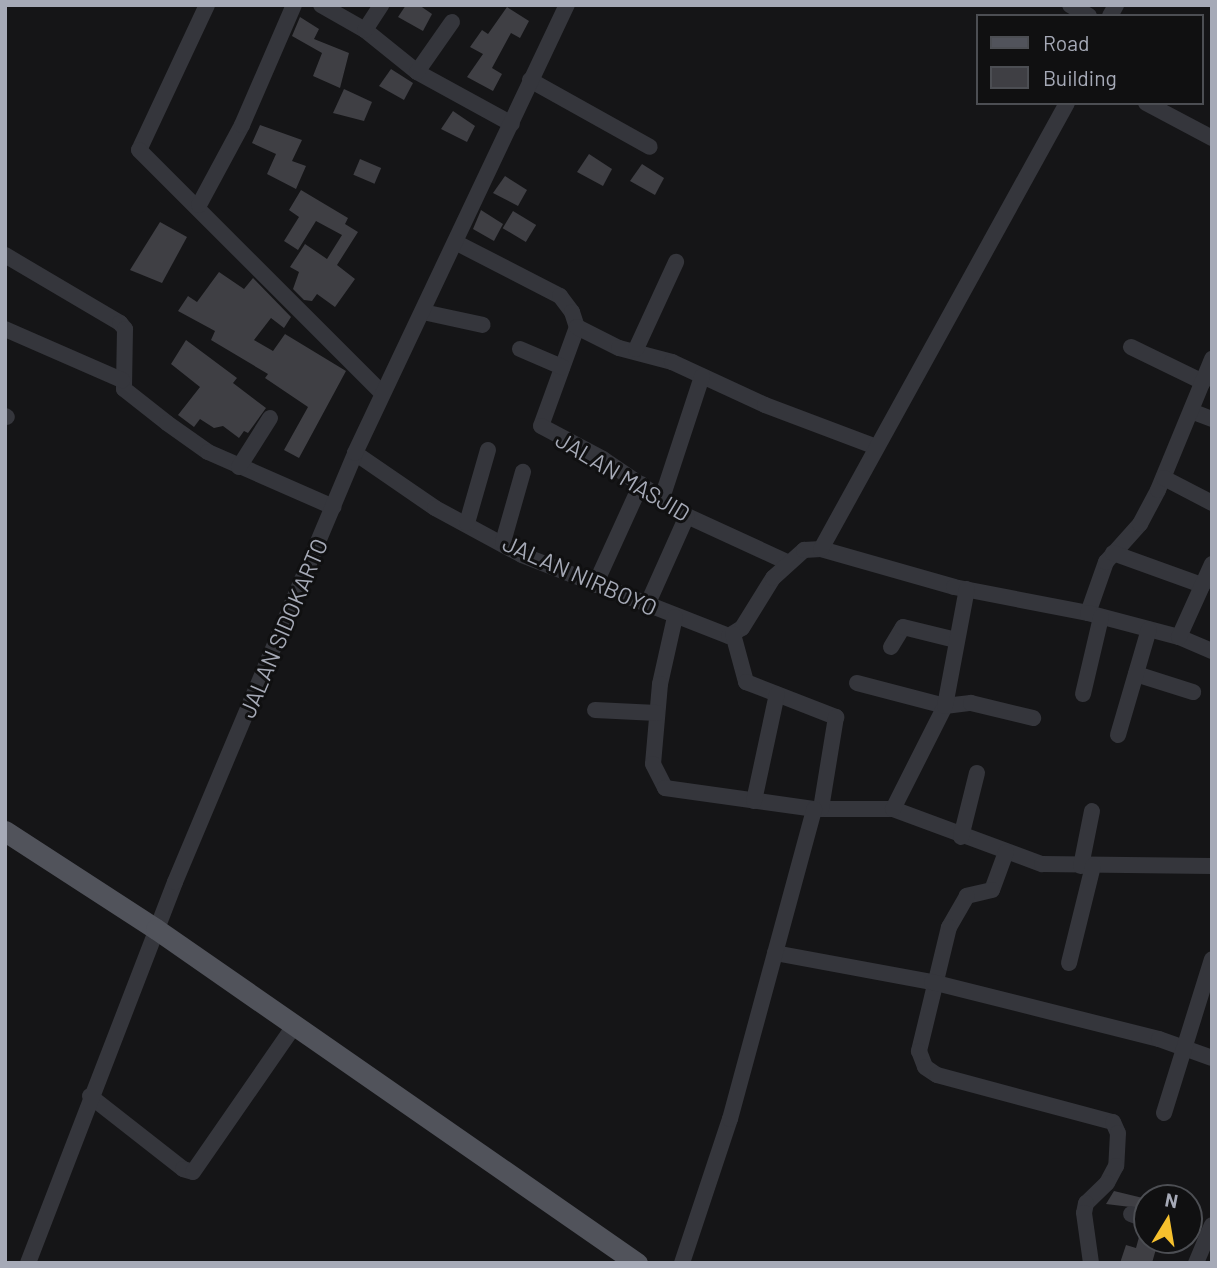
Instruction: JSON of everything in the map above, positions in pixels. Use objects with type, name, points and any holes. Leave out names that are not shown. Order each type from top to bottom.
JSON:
[{"type":"main road","points":[[5,831],[156,929],[637,1263]]},
{"type":"street","points":[[207,5],[139,150],[199,205],[382,393]]},
{"type":"street","points":[[199,205],[242,125],[294,5]]},
{"type":"street","points":[[321,5],[365,30],[417,72],[512,124]]},
{"type":"street","points":[[365,30],[381,5]]},
{"type":"street","points":[[1070,5],[1086,14]]},
{"type":"street","name":"JALAN SIDOKARTO","points":[[28,1263],[156,929],[355,453],[457,243],[562,7]]},
{"type":"street","points":[[417,72],[452,22]]},
{"type":"street","points":[[530,80],[650,148]]},
{"type":"street","points":[[821,549],[1066,105]]},
{"type":"street","points":[[1150,105],[1212,138]]},
{"type":"street","points":[[457,243],[560,296],[577,327],[619,348],[636,349],[765,405],[876,447]]},
{"type":"street","points":[[5,255],[120,323],[125,329],[122,380],[124,389],[167,423],[208,452],[333,507]]},
{"type":"street","points":[[636,349],[676,262]]},
{"type":"street","points":[[423,312],[483,325]]},
{"type":"street","name":"JALAN MASJID","points":[[577,327],[541,426],[641,484],[687,516],[787,562]]},
{"type":"street","points":[[5,329],[122,380]]},
{"type":"street","points":[[1130,347],[1203,382]]},
{"type":"street","points":[[520,349],[562,367]]},
{"type":"street","points":[[1083,694],[1098,578],[1113,553],[1140,524],[1164,478],[1212,359]]},
{"type":"street","points":[[662,498],[702,376]]},
{"type":"street","points":[[1191,411],[1212,419]]},
{"type":"street","points":[[239,467],[270,418]]},
{"type":"street","points":[[467,523],[488,450]]},
{"type":"street","name":"JALAN NIRBOYO","points":[[355,453],[435,508],[503,542],[595,585],[648,603],[675,617],[733,634]]},
{"type":"street","points":[[503,542],[523,472]]},
{"type":"street","points":[[1164,478],[1212,503]]},
{"type":"street","points":[[595,585],[641,484]]},
{"type":"street","points":[[648,603],[687,516]]},
{"type":"street","points":[[682,1263],[730,1119],[818,809],[831,714],[746,682],[733,634],[787,562],[804,550],[821,549],[967,589],[1149,629],[1179,637],[1212,651]]},
{"type":"street","points":[[1113,553],[1202,585]]},
{"type":"street","points":[[1179,637],[1212,564]]},
{"type":"street","points":[[893,809],[945,706],[967,589]]},
{"type":"street","points":[[675,617],[657,713],[653,764],[665,788],[818,809],[893,809],[961,837],[1042,864],[1212,866]]},
{"type":"street","points":[[891,648],[903,626],[957,640]]},
{"type":"street","points":[[1118,735],[1149,629]]},
{"type":"street","points":[[1136,674],[1193,692]]},
{"type":"street","points":[[857,683],[945,706],[971,703],[1033,719]]},
{"type":"street","points":[[754,801],[776,694]]},
{"type":"street","points":[[595,710],[657,713]]},
{"type":"street","points":[[961,837],[977,772]]},
{"type":"street","points":[[1069,962],[1087,866],[1092,811]]},
{"type":"street","points":[[1006,852],[992,890],[967,896],[952,919],[932,982],[919,1051],[925,1067],[937,1075],[1113,1122],[1118,1133],[1116,1166],[1108,1183],[1086,1203],[1084,1213],[1091,1263]]},
{"type":"street","points":[[775,953],[932,982],[1184,1047],[1212,1058]]},
{"type":"street","points":[[1164,1114],[1212,961]]},
{"type":"street","points":[[90,1096],[183,1169],[193,1171],[294,1026]]},
{"type":"street","points":[[1196,1263],[1209,1232]]},
{"type":"building","points":[[406,5],[419,5],[432,14],[423,31],[398,17]]},
{"type":"building","points":[[507,7],[529,21],[520,38],[511,33],[492,68],[502,74],[493,91],[467,77],[483,54],[470,47],[482,30],[488,34]]},
{"type":"building","points":[[300,17],[319,29],[314,39],[349,53],[340,88],[313,76],[322,53],[292,36]]},
{"type":"building","points":[[391,69],[413,83],[404,100],[379,86]]},
{"type":"building","points":[[344,89],[372,102],[364,121],[333,113]]},
{"type":"building","points":[[453,111],[475,126],[467,142],[441,129]]},
{"type":"building","points":[[260,125],[302,140],[292,161],[306,166],[296,189],[267,174],[276,154],[252,143]]},
{"type":"building","points":[[589,154],[612,169],[603,186],[577,172]]},
{"type":"building","points":[[360,159],[381,168],[375,184],[353,175]]},
{"type":"building","points":[[642,164],[664,178],[655,195],[630,181]]},
{"type":"building","points":[[505,176],[527,190],[518,206],[493,193]]},
{"type":"building","points":[[301,190],[348,218],[345,224],[358,232],[337,265],[355,279],[335,307],[317,294],[312,301],[304,300],[293,289],[299,272],[290,267],[305,244],[327,259],[342,235],[316,221],[298,250],[284,241],[299,217],[289,210]]},
{"type":"building","points":[[481,210],[503,224],[494,241],[473,229]]},
{"type":"building","points":[[513,211],[536,225],[526,242],[503,228]]},
{"type":"building","points":[[160,222],[187,237],[162,283],[130,270]]},
{"type":"building","points":[[219,272],[244,289],[253,278],[291,317],[284,328],[271,318],[254,340],[273,351],[285,334],[346,371],[299,458],[284,450],[308,407],[265,378],[268,374],[211,340],[215,331],[178,311],[188,296],[197,302]]},
{"type":"building","points":[[186,340],[237,378],[233,383],[266,408],[248,433],[244,431],[239,438],[223,426],[214,428],[200,419],[194,427],[178,415],[200,387],[171,364]]},
{"type":"building","points":[[1114,1191],[1133,1196],[1133,1207],[1106,1204]]},
{"type":"building","points":[[1126,1245],[1133,1247],[1133,1254],[1155,1254],[1152,1263],[1120,1263]]}]
